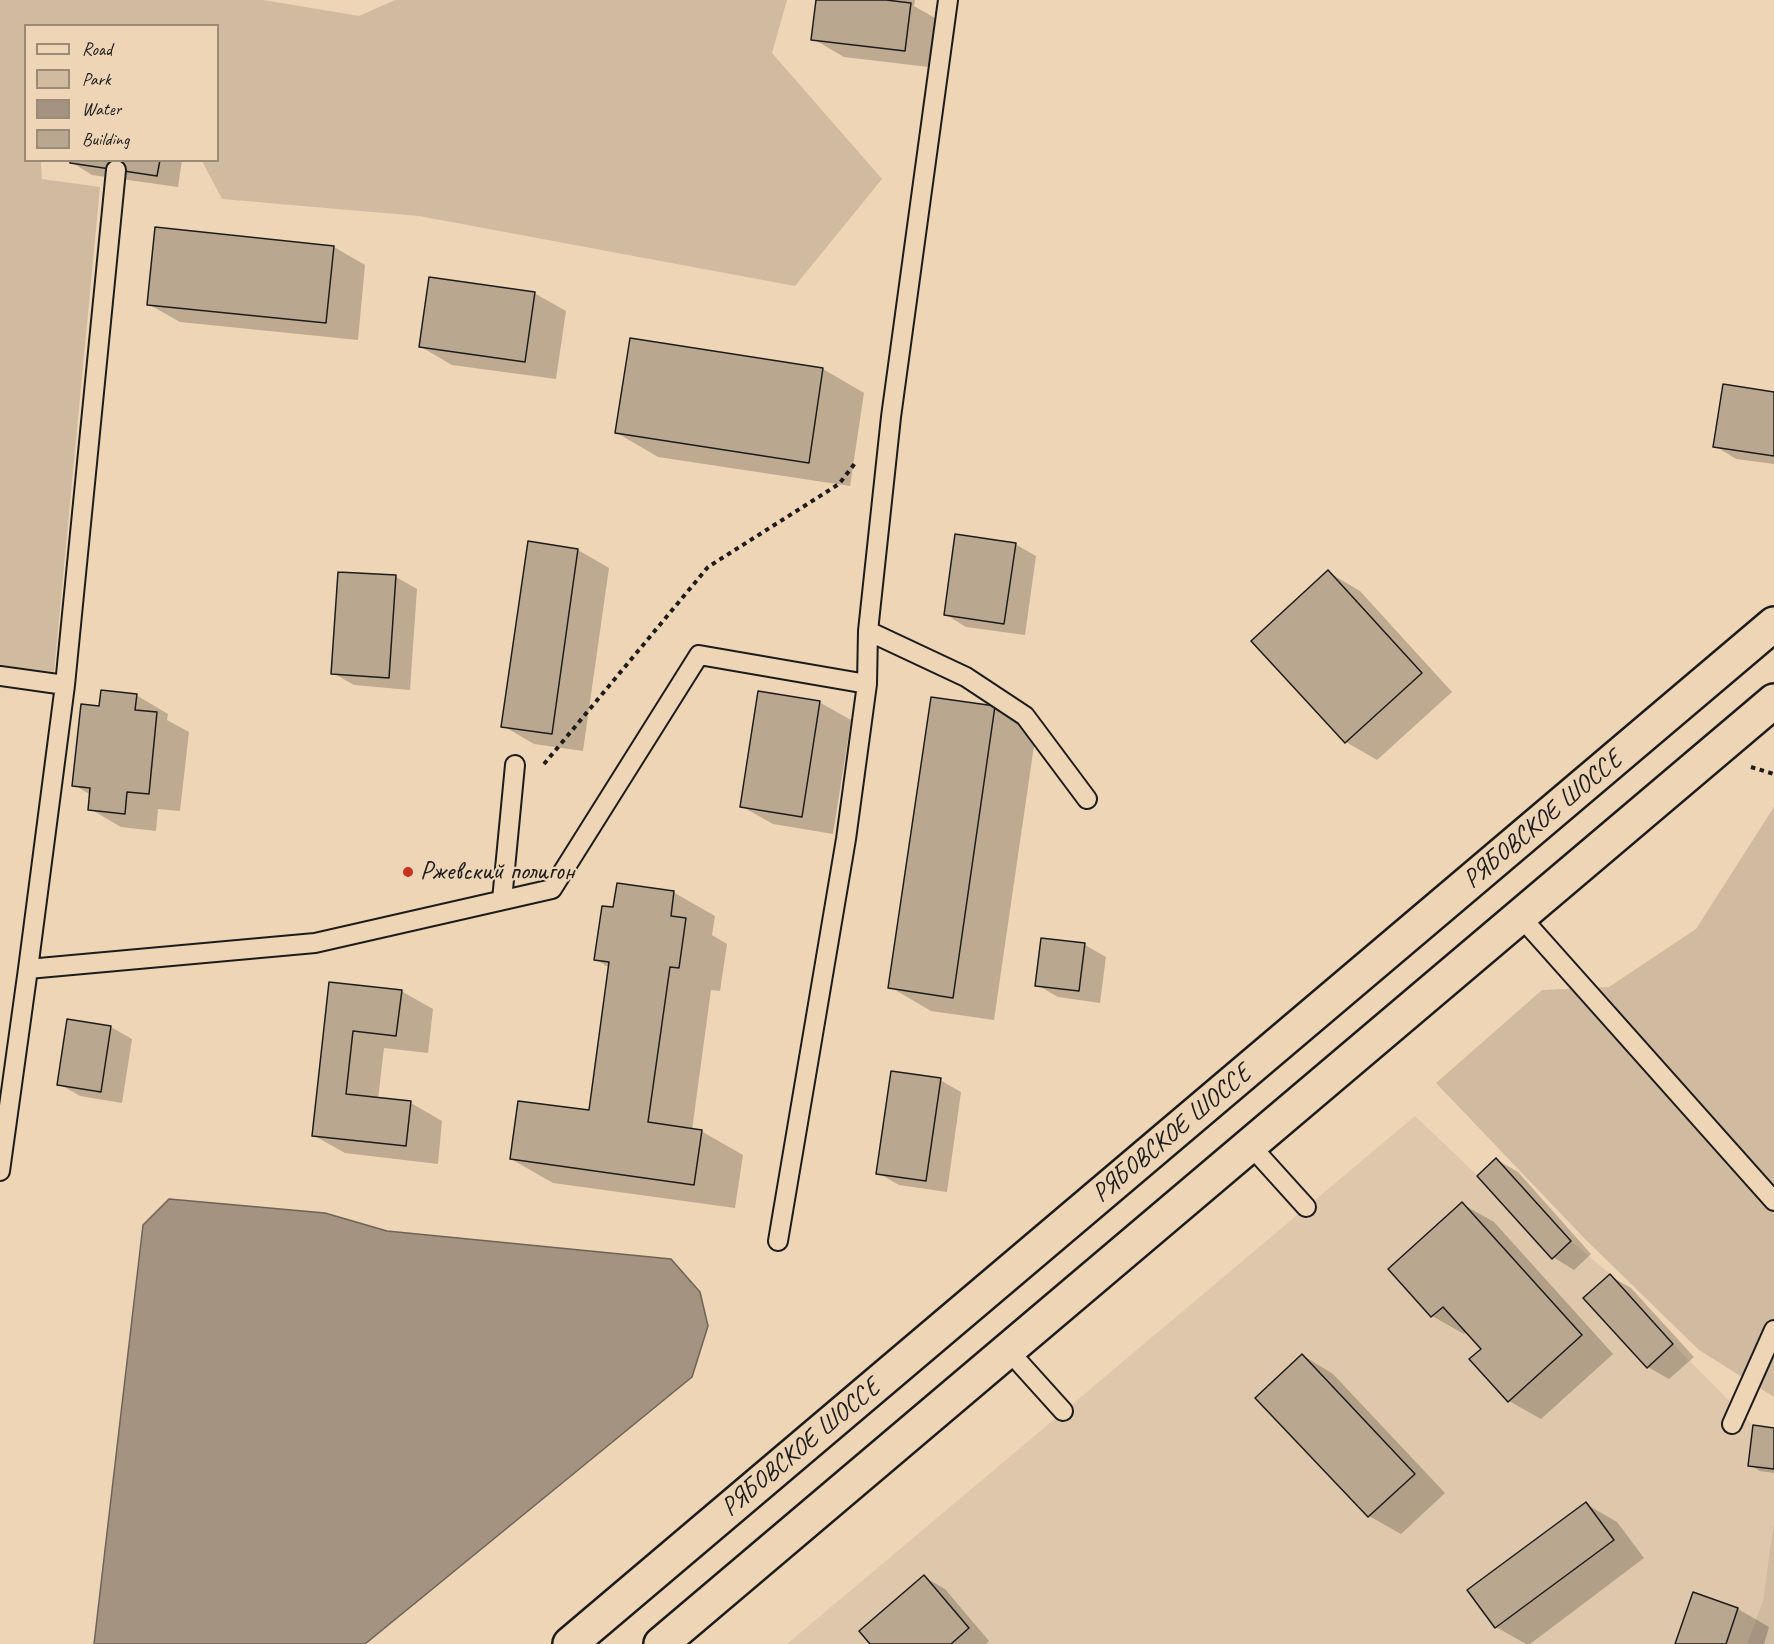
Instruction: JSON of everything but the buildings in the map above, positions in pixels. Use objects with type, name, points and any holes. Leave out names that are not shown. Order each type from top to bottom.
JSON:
[{"type":"main road","name":"РЯБОВСКОЕ ШОССЕ","points":[[570,1644],[1774,624]]},
{"type":"main road","points":[[661,1644],[1774,702]]},
{"type":"lane","points":[[778,1241],[846,839],[867,684],[868,631],[891,417],[948,0]]},
{"type":"lane","points":[[0,1171],[65,685],[116,170]]},
{"type":"lane","points":[[868,631],[966,676],[1025,716],[1087,799]]},
{"type":"lane","points":[[28,969],[315,943],[552,889],[699,655],[867,684]]},
{"type":"lane","points":[[0,676],[65,685]]},
{"type":"lane","points":[[502,900],[515,765]]},
{"type":"lane","points":[[1520,916],[1774,1201]]},
{"type":"lane","points":[[1250,1145],[1306,1207]]},
{"type":"lane","points":[[1731,1424],[1774,1330]]},
{"type":"lane","points":[[1008,1350],[1064,1411]]},
{"type":"path","points":[[511,804],[708,567],[839,484],[858,459]]},
{"type":"path","points":[[1747,766],[1774,774]]},
{"type":"shaded area","points":[[1415,1116],[1477,1175],[1496,1158],[1571,1241],[1610,1274],[1673,1344],[1753,1425],[1774,1428],[1774,1520],[1763,1600],[1747,1644],[787,1644]]},
{"type":"green space","points":[[0,0],[263,0],[359,16],[395,0],[787,0],[772,53],[882,179],[795,286],[419,216],[222,199],[203,162],[219,162],[219,24],[24,24],[24,162],[41,162],[42,179],[100,187],[54,672],[0,665]]},
{"type":"green space","points":[[1774,807],[1774,1397],[1699,1350],[1586,1240],[1436,1083],[1542,990],[1609,987],[1696,929]]},
{"type":"green space","points":[[1774,1520],[1774,1644],[1747,1644],[1763,1600]]},
{"type":"water","points":[[169,1199],[325,1213],[387,1231],[671,1259],[700,1292],[708,1326],[692,1377],[365,1644],[94,1644],[143,1225]]},
{"type":"place","name":"Ржевский полигон","points":[[408,872]]}]
